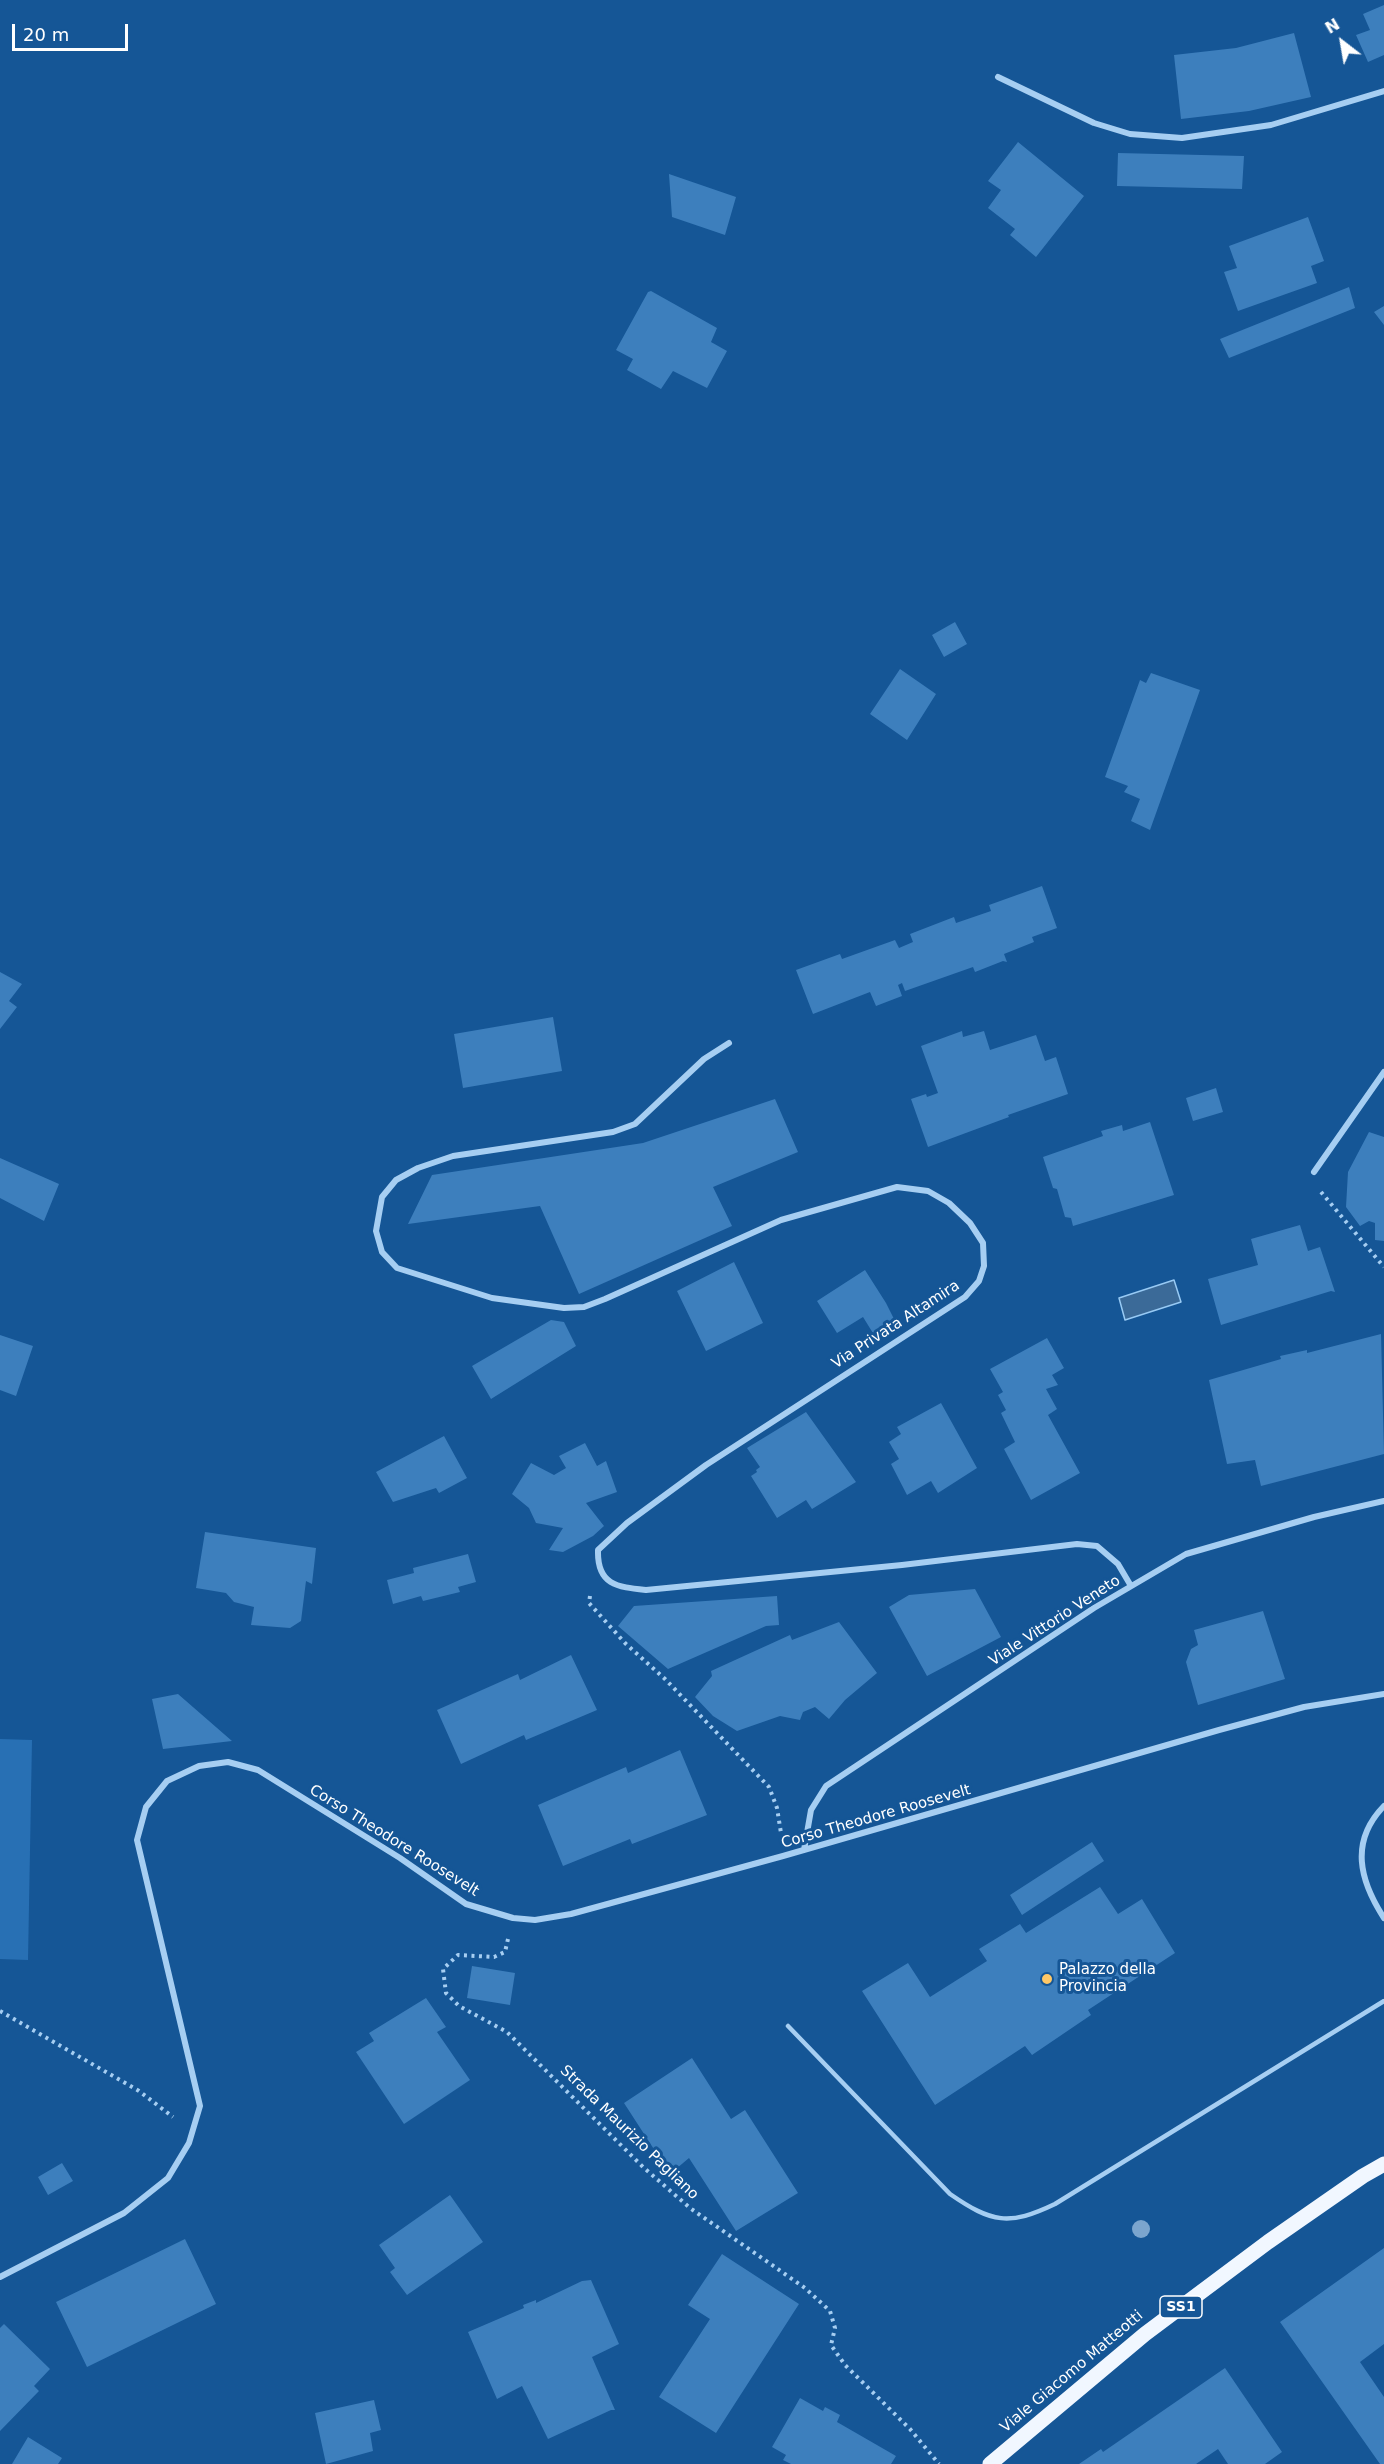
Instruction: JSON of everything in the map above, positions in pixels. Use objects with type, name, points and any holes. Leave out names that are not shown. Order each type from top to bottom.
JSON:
[{"type":"main road","name":"Viale Giacomo Matteotti","points":[[990,2464],[1154,2327],[1268,2242],[1384,2164]]},
{"type":"street","points":[[998,77],[1095,123],[1130,134],[1182,138],[1271,125],[1384,91]]},
{"type":"street","name":"Via Privata Altamira","points":[[598,1566],[598,1550],[627,1523],[761,1428],[965,1297],[979,1281],[984,1266],[983,1243],[970,1223],[949,1203],[928,1191],[897,1187],[781,1220],[584,1306],[564,1308],[492,1298],[397,1268],[382,1252],[376,1231],[382,1197],[396,1180],[418,1168],[453,1156],[613,1132],[635,1124],[704,1059],[729,1043]]},
{"type":"street","points":[[1314,1172],[1384,1072]]},
{"type":"street","name":"Viale Vittorio Veneto","points":[[804,1850],[812,1810],[826,1786],[1094,1608],[1186,1554],[1314,1517],[1384,1500]]},
{"type":"street","points":[[598,1566],[604,1578],[620,1587],[646,1590],[1077,1544],[1097,1546],[1118,1564],[1131,1586]]},
{"type":"street","name":"Corso Theodore Roosevelt","points":[[0,2277],[124,2212],[168,2178],[189,2143],[200,2106],[137,1840],[146,1807],[167,1781],[199,1766],[228,1762],[258,1770],[399,1858],[466,1904],[513,1918],[535,1920],[571,1914],[804,1850],[1304,1707],[1384,1694]]},
{"type":"street","points":[[1384,1806],[1375,1816],[1364,1839],[1361,1861],[1364,1879],[1371,1897],[1384,1918]]},
{"type":"lane","points":[[789,2026],[950,2194],[970,2208],[1007,2219],[1028,2217],[1055,2204],[1384,2001]]},
{"type":"path","points":[[1314,1172],[1320,1190],[1384,1267]]},
{"type":"path","points":[[598,1566],[589,1603],[625,1644],[665,1679],[769,1787],[777,1808],[781,1834]]},
{"type":"path","name":"Strada Maurizio Pagliano","points":[[513,1918],[505,1952],[494,1957],[458,1955],[443,1969],[446,1993],[459,2006],[507,2032],[643,2167],[690,2208],[805,2288],[830,2310],[835,2328],[831,2345],[845,2365],[910,2429],[939,2464]]},
{"type":"path","points":[[0,2011],[139,2091],[174,2118],[189,2143]]},
{"type":"shaded area","points":[[1174,1280],[1181,1302],[1125,1320],[1119,1298]]},
{"type":"shaded area","points":[[0,1739],[32,1740],[28,1960],[0,1959]]},
{"type":"building","points":[[1384,5],[1384,55],[1368,62],[1356,35],[1370,30],[1363,14]]},
{"type":"building","points":[[1294,33],[1311,97],[1249,111],[1181,119],[1174,55],[1236,48]]},
{"type":"building","points":[[1018,142],[1084,196],[1036,257],[1010,235],[1015,229],[988,208],[1001,190],[988,181]]},
{"type":"building","points":[[1118,153],[1244,156],[1242,189],[1117,186]]},
{"type":"building","points":[[669,174],[736,197],[725,235],[672,217]]},
{"type":"building","points":[[1308,217],[1324,261],[1311,266],[1317,283],[1238,311],[1224,272],[1237,268],[1229,246]]},
{"type":"building","points":[[1349,287],[1355,308],[1229,358],[1220,339]]},
{"type":"building","points":[[651,291],[717,328],[711,342],[727,351],[707,388],[673,371],[661,389],[627,370],[633,359],[616,350],[648,292]]},
{"type":"building","points":[[1384,306],[1384,325],[1374,312]]},
{"type":"building","points":[[955,622],[967,644],[944,657],[932,635]]},
{"type":"building","points":[[900,669],[936,694],[907,740],[870,714]]},
{"type":"building","points":[[1151,673],[1200,690],[1150,830],[1131,821],[1140,799],[1124,792],[1128,786],[1105,777],[1140,680],[1146,683]]},
{"type":"building","points":[[1042,886],[1057,928],[1032,937],[1034,942],[1004,954],[1007,962],[1003,961],[975,972],[973,967],[905,991],[902,983],[898,985],[902,996],[876,1006],[870,992],[813,1014],[796,970],[840,954],[842,959],[895,940],[899,948],[913,942],[910,934],[954,917],[956,923],[991,911],[989,905]]},
{"type":"building","points":[[0,972],[22,984],[9,1001],[17,1007],[0,1029]]},
{"type":"building","points":[[553,1017],[562,1071],[463,1088],[454,1034]]},
{"type":"building","points":[[962,1031],[963,1037],[984,1031],[990,1050],[1036,1035],[1045,1061],[1056,1057],[1068,1094],[928,1147],[911,1099],[938,1093],[921,1046]]},
{"type":"building","points":[[1216,1088],[1223,1112],[1193,1121],[1186,1098]]},
{"type":"building","points":[[775,1099],[798,1152],[713,1187],[732,1226],[579,1294],[540,1206],[408,1224],[432,1175],[643,1143]]},
{"type":"building","points":[[1150,1122],[1174,1195],[1073,1226],[1071,1218],[1065,1217],[1057,1189],[1053,1188],[1043,1157],[1103,1136],[1101,1131],[1122,1125],[1123,1131]]},
{"type":"building","points":[[1369,1132],[1384,1137],[1384,1241],[1375,1240],[1375,1223],[1369,1221],[1360,1226],[1346,1207],[1348,1172]]},
{"type":"building","points":[[0,1158],[59,1184],[44,1221],[0,1198]]},
{"type":"building","points":[[1300,1225],[1308,1251],[1320,1247],[1335,1292],[1331,1291],[1221,1325],[1208,1279],[1258,1265],[1251,1239]]},
{"type":"building","points":[[734,1262],[763,1323],[706,1351],[677,1291]]},
{"type":"building","points":[[865,1270],[897,1325],[876,1338],[863,1317],[837,1333],[817,1301]]},
{"type":"building","points":[[551,1320],[564,1322],[576,1346],[491,1399],[472,1366]]},
{"type":"building","points":[[1381,1334],[1384,1454],[1261,1486],[1255,1460],[1227,1464],[1209,1380],[1281,1359],[1280,1356],[1307,1350],[1307,1353]]},
{"type":"building","points":[[0,1335],[33,1346],[16,1396],[0,1390]]},
{"type":"building","points":[[1047,1338],[1064,1368],[1052,1375],[1058,1385],[1046,1389],[1057,1409],[1048,1415],[1080,1473],[1031,1500],[1004,1449],[1015,1442],[1001,1413],[1006,1410],[998,1395],[1003,1392],[990,1369]]},
{"type":"building","points":[[941,1403],[977,1468],[938,1493],[931,1481],[907,1495],[891,1464],[899,1459],[889,1442],[901,1434],[897,1427]]},
{"type":"building","points":[[806,1412],[856,1482],[812,1509],[806,1500],[777,1518],[751,1476],[760,1467],[747,1448]]},
{"type":"building","points":[[444,1436],[467,1478],[439,1493],[436,1488],[393,1502],[376,1472]]},
{"type":"building","points":[[585,1443],[597,1466],[606,1461],[617,1492],[586,1503],[604,1526],[593,1536],[563,1552],[549,1550],[563,1528],[536,1523],[529,1508],[512,1494],[531,1463],[554,1475],[566,1468],[559,1456]]},
{"type":"building","points":[[205,1532],[316,1548],[312,1584],[306,1581],[301,1621],[290,1628],[251,1625],[254,1607],[234,1602],[226,1593],[196,1588]]},
{"type":"building","points":[[468,1554],[476,1582],[458,1587],[460,1592],[423,1601],[421,1596],[393,1604],[387,1580],[414,1573],[413,1568]]},
{"type":"building","points":[[975,1589],[1001,1637],[927,1676],[889,1607],[909,1595]]},
{"type":"building","points":[[777,1596],[779,1625],[766,1626],[668,1669],[618,1626],[634,1606]]},
{"type":"building","points":[[1263,1611],[1285,1679],[1198,1705],[1186,1662],[1191,1649],[1198,1645],[1194,1630]]},
{"type":"building","points":[[839,1622],[877,1673],[845,1700],[829,1719],[815,1707],[803,1712],[800,1720],[780,1716],[737,1731],[713,1716],[695,1697],[712,1676],[711,1671],[790,1635],[792,1640]]},
{"type":"building","points":[[571,1655],[597,1710],[526,1740],[524,1735],[461,1764],[437,1710],[518,1674],[520,1680]]},
{"type":"building","points":[[178,1694],[232,1741],[163,1749],[152,1699]]},
{"type":"building","points":[[680,1750],[707,1815],[632,1844],[630,1839],[563,1866],[538,1805],[626,1767],[628,1773]]},
{"type":"building","points":[[1092,1842],[1104,1861],[1022,1915],[1010,1895]]},
{"type":"building","name":"Palazzo della Provincia","points":[[1100,1887],[1118,1914],[1142,1899],[1175,1953],[1088,2010],[1091,2015],[1032,2055],[1025,2046],[935,2105],[862,1991],[908,1963],[930,1997],[987,1961],[979,1949],[1020,1924],[1026,1933]]},
{"type":"building","points":[[472,1966],[515,1973],[510,2005],[467,1998]]},
{"type":"building","points":[[426,1998],[446,2027],[437,2032],[470,2080],[404,2124],[356,2052],[374,2041],[369,2033]]},
{"type":"building","points":[[692,2058],[731,2119],[745,2110],[798,2193],[736,2231],[689,2158],[670,2174],[624,2103]]},
{"type":"building","points":[[62,2163],[73,2181],[48,2195],[38,2177]]},
{"type":"building","points":[[450,2195],[483,2242],[407,2295],[390,2272],[395,2268],[379,2245]]},
{"type":"building","points":[[185,2239],[216,2304],[87,2367],[56,2302]]},
{"type":"building","points":[[1384,2248],[1384,2344],[1360,2362],[1384,2397],[1384,2464],[1380,2464],[1280,2322]]},
{"type":"building","points":[[722,2254],[799,2304],[716,2433],[659,2397],[710,2319],[688,2305]]},
{"type":"building","points":[[591,2280],[619,2344],[592,2357],[615,2410],[548,2439],[522,2386],[497,2399],[468,2332],[524,2308],[523,2305],[536,2300],[536,2303],[582,2281]]},
{"type":"building","points":[[4,2324],[50,2369],[34,2386],[39,2391],[0,2431],[0,2328]]},
{"type":"building","points":[[1225,2368],[1282,2452],[1265,2464],[1228,2464],[1218,2449],[1196,2464],[1079,2464],[1101,2449],[1103,2452]]},
{"type":"building","points":[[800,2398],[823,2411],[825,2407],[840,2415],[837,2422],[896,2456],[891,2464],[791,2464],[783,2460],[786,2455],[772,2447]]},
{"type":"building","points":[[374,2400],[381,2430],[370,2433],[373,2451],[326,2464],[315,2413]]},
{"type":"building","points":[[28,2437],[62,2458],[58,2464],[12,2464]]},
{"type":"place","name":"Palazzo della Provincia","points":[[1047,1979]]}]
